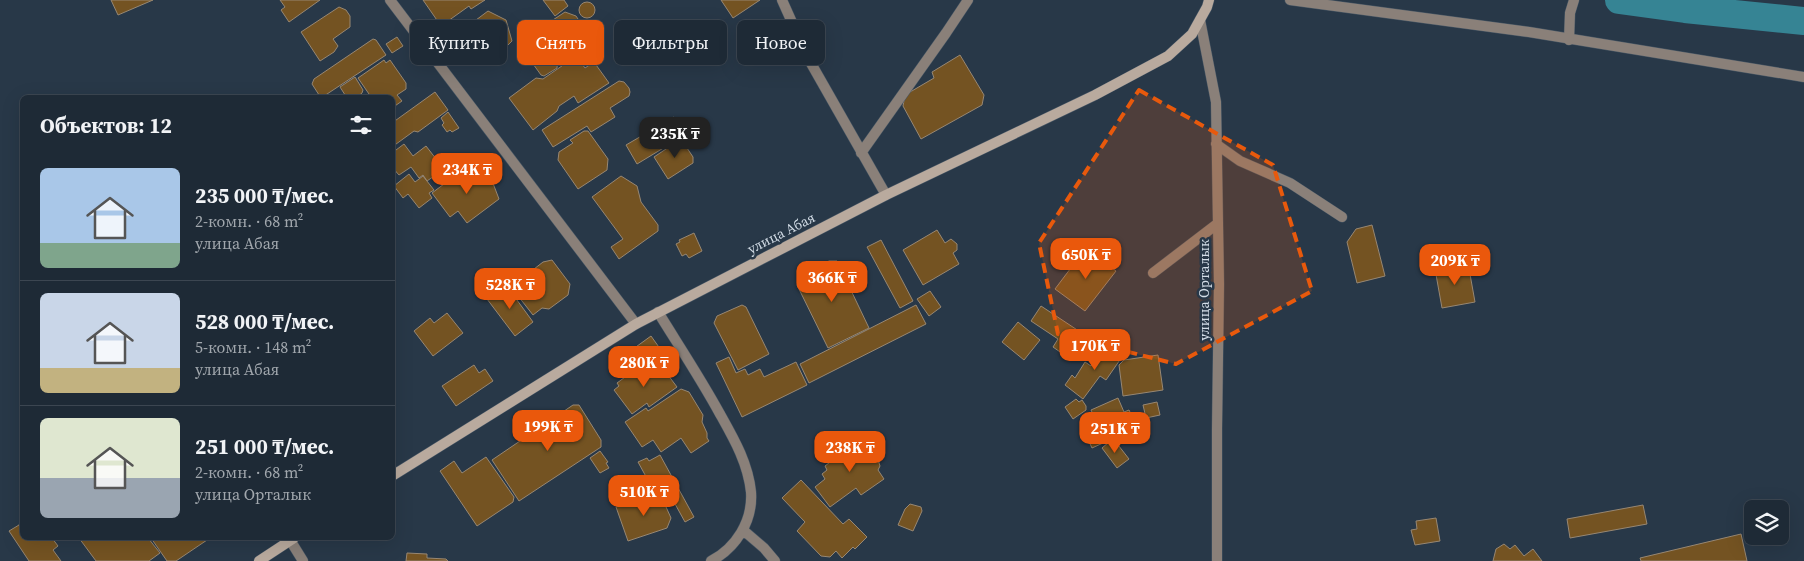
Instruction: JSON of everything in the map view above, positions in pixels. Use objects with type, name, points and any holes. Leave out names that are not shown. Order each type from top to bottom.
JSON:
[{"type":"main road","points":[[1200,20],[1209,0]]},
{"type":"main road","name":"улица Абая","points":[[395,474],[658,312],[886,196],[1095,95],[1168,56],[1192,34],[1200,20]]},
{"type":"main road","points":[[259,561],[290,540]]},
{"type":"street","points":[[390,0],[636,324]]},
{"type":"street","points":[[782,0],[808,58],[886,196]]},
{"type":"street","points":[[861,154],[968,0]]},
{"type":"street","points":[[1290,0],[1530,32],[1569,40],[1804,77]]},
{"type":"street","points":[[1569,40],[1570,13],[1574,0]]},
{"type":"street","name":"улица Орталык","points":[[1200,20],[1216,102],[1219,284],[1216,429],[1217,561]]},
{"type":"street","points":[[1216,144],[1240,161],[1290,182],[1342,218]]},
{"type":"street","points":[[1153,273],[1217,224]]},
{"type":"street","points":[[658,312],[709,395],[745,463],[751,492],[750,509],[743,530],[731,548],[711,561]]},
{"type":"street","points":[[743,530],[764,548],[775,561]]},
{"type":"street","points":[[292,540],[303,561]]},
{"type":"highlighted area","points":[[1139,90],[1273,165],[1312,291],[1176,364],[1058,334],[1039,243]]},
{"type":"building","points":[[111,0],[153,0],[118,15]]},
{"type":"building","points":[[280,0],[320,0],[289,22],[281,10],[285,7]]},
{"type":"building","points":[[423,0],[485,0],[471,9],[469,6],[449,20],[437,20]]},
{"type":"building","points":[[543,0],[564,0],[568,6],[555,16]]},
{"type":"building","points":[[721,0],[760,0],[733,18]]},
{"type":"building","points":[[584,2],[590,2],[595,7],[593,16],[584,18],[579,13],[579,7]]},
{"type":"building","points":[[339,7],[346,10],[350,16],[350,27],[333,39],[338,46],[334,52],[320,61],[301,32]]},
{"type":"building","points":[[488,11],[506,20],[476,20]]},
{"type":"building","points":[[565,12],[576,16],[579,20],[553,20]]},
{"type":"building","points":[[507,24],[512,41],[507,45]]},
{"type":"building","points":[[397,37],[403,46],[392,53],[386,44]]},
{"type":"building","points":[[373,39],[376,40],[386,55],[326,95],[319,95],[312,84],[314,79]]},
{"type":"building","points":[[960,55],[984,95],[982,105],[921,139],[903,106],[905,95],[934,78],[932,72]]},
{"type":"building","points":[[384,60],[386,63],[390,60],[406,83],[406,89],[397,95],[402,101],[395,106],[395,95],[368,95],[358,78]]},
{"type":"building","points":[[534,65],[557,65],[557,68],[544,76],[541,75]]},
{"type":"building","points":[[563,65],[583,65],[585,68],[590,65],[596,65],[609,83],[578,103],[574,96],[559,106],[557,111],[533,130],[509,98],[536,78],[543,79]]},
{"type":"building","points":[[355,77],[363,90],[360,95],[345,95],[340,87]]},
{"type":"building","points":[[619,81],[624,82],[630,92],[629,96],[610,108],[615,117],[591,132],[587,126],[553,147],[542,130]]},
{"type":"building","points":[[435,92],[448,110],[418,132],[414,131],[395,145],[395,121]]},
{"type":"building","points":[[448,112],[459,128],[452,132],[450,130],[447,132],[442,125],[444,123],[441,118]]},
{"type":"building","points":[[674,117],[685,135],[637,164],[626,145]]},
{"type":"building","points":[[584,131],[588,131],[608,159],[607,170],[578,189],[558,160],[559,152],[573,143],[570,140]]},
{"type":"building","points":[[681,139],[693,157],[693,163],[668,179],[654,157]]},
{"type":"building","points":[[404,144],[413,156],[426,146],[440,164],[440,172],[427,181],[423,175],[419,178],[411,167],[399,175],[395,170],[395,151]]},
{"type":"building","points":[[476,170],[491,178],[499,199],[467,223],[458,211],[450,217],[432,193],[456,175],[461,181]]},
{"type":"building","points":[[409,174],[415,182],[423,176],[434,190],[429,193],[432,198],[419,208],[408,194],[403,198],[395,185]]},
{"type":"building","points":[[621,176],[637,186],[641,202],[658,225],[658,231],[619,259],[611,247],[623,239],[592,197]]},
{"type":"building","points":[[1372,225],[1385,276],[1357,283],[1347,242],[1356,229]]},
{"type":"building","points":[[937,230],[945,243],[951,239],[957,244],[957,250],[953,253],[959,264],[923,285],[903,250]]},
{"type":"building","points":[[694,233],[702,251],[689,258],[686,254],[682,256],[676,244],[680,242],[679,240]]},
{"type":"building","points":[[881,240],[913,301],[900,308],[867,247]]},
{"type":"building","points":[[1086,248],[1116,271],[1085,311],[1055,289]]},
{"type":"building","points":[[552,260],[570,284],[568,295],[549,309],[542,308],[533,315],[511,287],[543,262]]},
{"type":"building","points":[[829,261],[837,261],[869,328],[828,348],[797,285],[801,276]]},
{"type":"building","points":[[1468,263],[1475,302],[1442,308],[1435,269]]},
{"type":"building","points":[[506,285],[533,322],[515,336],[487,299]]},
{"type":"building","points":[[930,291],[941,307],[929,316],[917,299]]},
{"type":"building","points":[[742,305],[746,307],[769,354],[738,370],[714,323],[717,316]]},
{"type":"building","points":[[916,305],[926,324],[809,383],[800,364]]},
{"type":"building","points":[[1041,306],[1100,345],[1090,360],[1068,346],[1063,354],[1053,347],[1058,339],[1031,321]]},
{"type":"building","points":[[447,313],[463,333],[433,356],[414,331],[430,318],[434,323]]},
{"type":"building","points":[[1018,322],[1040,340],[1024,360],[1002,342]]},
{"type":"building","points":[[651,336],[666,357],[652,367],[644,355],[629,366],[622,357]]},
{"type":"building","points":[[1108,342],[1124,354],[1106,380],[1100,376],[1083,399],[1065,385],[1072,375],[1075,378],[1085,362],[1091,366]]},
{"type":"building","points":[[1158,355],[1163,390],[1123,396],[1119,365],[1124,360]]},
{"type":"building","points":[[729,357],[736,373],[745,369],[748,375],[760,369],[764,377],[796,362],[807,385],[742,417],[716,363]]},
{"type":"building","points":[[474,365],[479,373],[485,369],[493,381],[456,406],[442,386]]},
{"type":"building","points":[[640,366],[648,377],[662,367],[677,387],[649,407],[647,403],[632,414],[614,390],[619,386],[617,383]]},
{"type":"building","points":[[681,389],[689,392],[703,415],[702,422],[709,441],[691,453],[681,438],[661,452],[653,440],[642,447],[625,422],[646,408],[648,411]]},
{"type":"building","points":[[1118,398],[1124,412],[1129,410],[1136,425],[1134,429],[1092,448],[1084,431],[1098,425],[1091,410]]},
{"type":"building","points":[[1076,399],[1079,402],[1082,400],[1086,410],[1073,419],[1065,407]]},
{"type":"building","points":[[1157,402],[1160,415],[1146,418],[1143,405]]},
{"type":"building","points":[[573,405],[579,405],[601,440],[601,447],[519,501],[492,460]]},
{"type":"building","points":[[836,438],[845,448],[829,461],[820,450]]},
{"type":"building","points":[[863,441],[876,453],[880,466],[878,470],[884,479],[861,495],[856,488],[830,507],[815,487],[825,479],[822,474],[827,470],[825,466],[856,442]]},
{"type":"building","points":[[1115,441],[1129,459],[1117,468],[1102,448],[1109,442]]},
{"type":"building","points":[[600,451],[608,462],[606,463],[609,468],[600,473],[590,458]]},
{"type":"building","points":[[660,455],[694,517],[685,522],[669,493],[662,496],[655,493],[638,462],[647,458],[649,461]]},
{"type":"building","points":[[486,457],[514,497],[513,502],[477,526],[440,471],[454,461],[462,473]]},
{"type":"building","points":[[801,480],[843,524],[849,519],[867,537],[842,558],[836,551],[830,557],[821,556],[797,531],[805,522],[782,498]]},
{"type":"building","points":[[656,496],[662,498],[671,518],[667,528],[628,541],[616,507],[641,498],[642,501]]},
{"type":"building","points":[[910,504],[921,507],[922,511],[913,531],[898,525],[905,509]]},
{"type":"building","points":[[1643,505],[1647,524],[1570,538],[1567,519]]},
{"type":"building","points":[[1436,518],[1440,541],[1415,545],[1411,530],[1417,529],[1416,521]]},
{"type":"building","points":[[20,523],[20,540],[54,540],[58,546],[53,550],[61,561],[29,561],[9,531]]},
{"type":"building","points":[[1741,534],[1747,561],[1641,561],[1640,558]]},
{"type":"building","points":[[80,540],[150,540],[160,553],[149,561],[96,561]]},
{"type":"building","points":[[152,540],[207,540],[176,561],[167,561]]},
{"type":"building","points":[[1504,544],[1510,549],[1515,545],[1524,556],[1533,549],[1542,561],[1493,561],[1496,549]]},
{"type":"building","points":[[407,553],[427,554],[427,558],[446,559],[448,561],[406,561]]},
{"type":"waterway","points":[[1619,0],[1804,21]]}]
